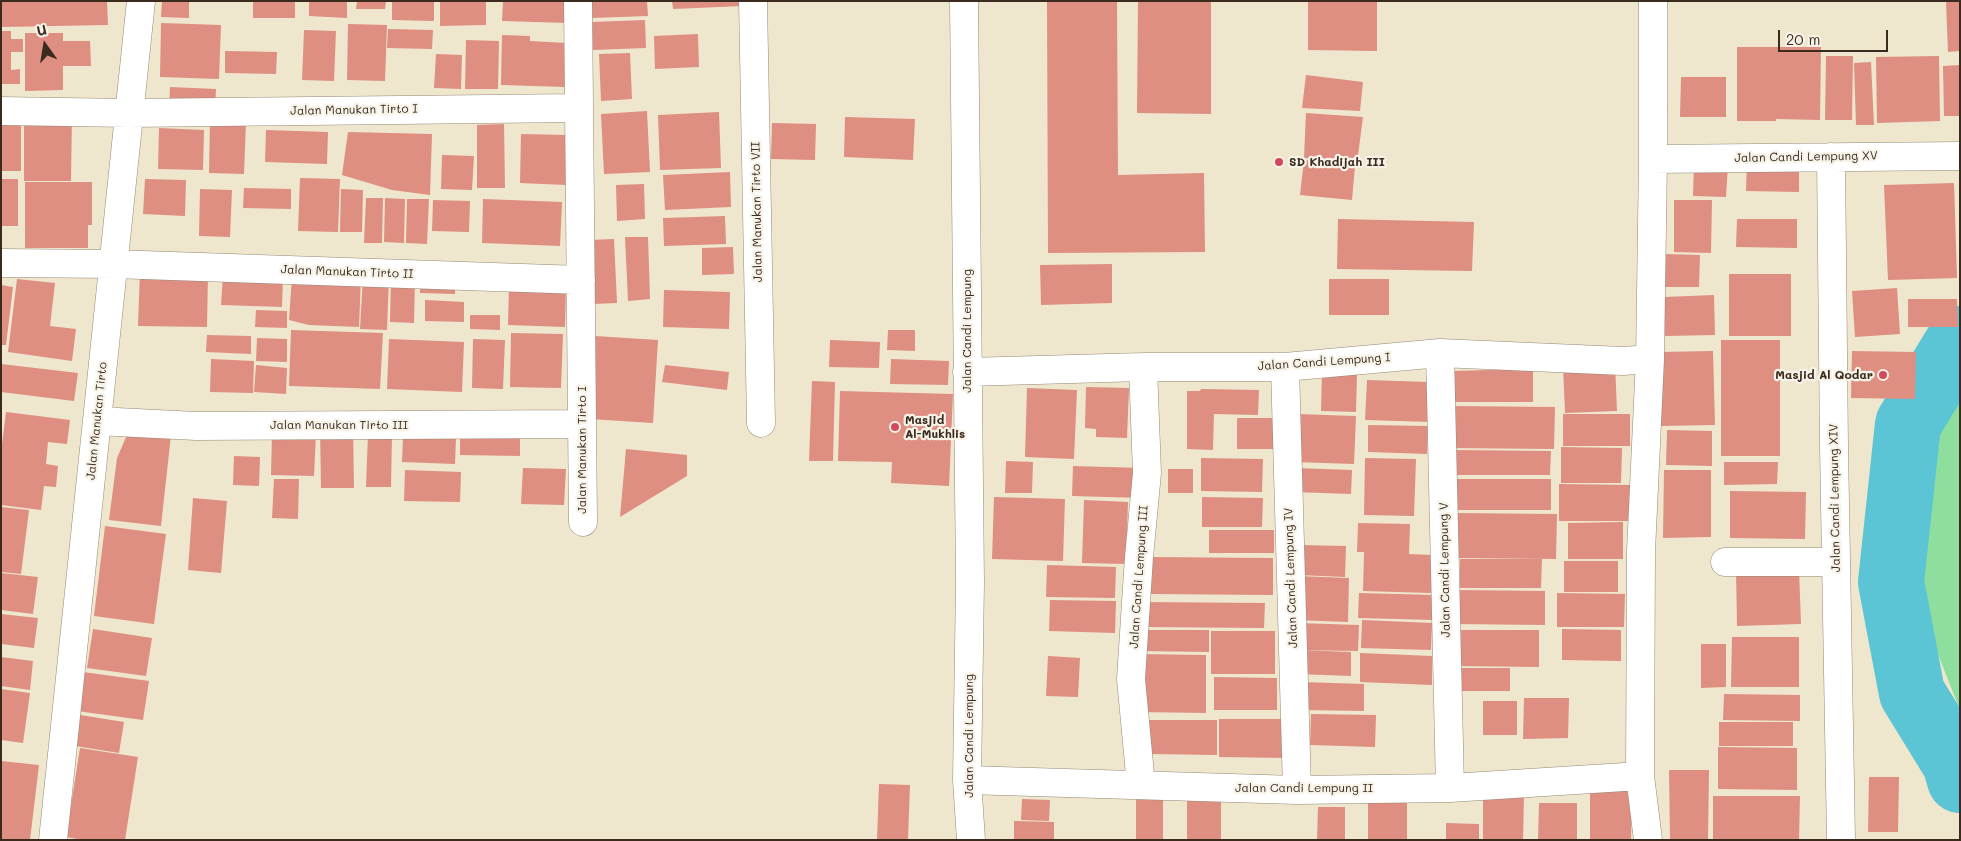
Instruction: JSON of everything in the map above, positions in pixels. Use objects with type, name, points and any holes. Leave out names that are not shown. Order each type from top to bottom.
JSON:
[{"type":"street","name":"Jalan Manukan Tirto","points":[[53,840],[141,1]]},
{"type":"street","name":"Jalan Manukan Tirto I","points":[[578,1],[583,522]]},
{"type":"street","name":"Jalan Manukan Tirto VII","points":[[753,1],[761,423]]},
{"type":"street","name":"Jalan Candi Lempung","points":[[964,1],[970,582],[967,780],[971,840]]},
{"type":"street","points":[[1648,840],[1640,776],[1641,551],[1650,360],[1653,1]]},
{"type":"street","name":"Jalan Manukan Tirto I","points":[[1,111],[129,113],[578,108]]},
{"type":"street","name":"Jalan Candi Lempung XV","points":[[1653,159],[1960,156]]},
{"type":"street","name":"Jalan Candi Lempung XIV","points":[[1831,157],[1841,840]]},
{"type":"street","name":"Jalan Manukan Tirto II","points":[[1,263],[113,264],[580,280]]},
{"type":"street","name":"Jalan Candi Lempung I","points":[[967,372],[1286,366],[1440,353],[1623,361],[1650,360]]},
{"type":"street","name":"Jalan Candi Lempung V","points":[[1440,353],[1450,788]]},
{"type":"street","name":"Jalan Candi Lempung IV","points":[[1286,366],[1297,790]]},
{"type":"street","name":"Jalan Candi Lempung III","points":[[1141,785],[1131,679],[1138,557],[1147,473],[1143,368]]},
{"type":"street","name":"Jalan Manukan Tirto III","points":[[97,421],[196,426],[582,424]]},
{"type":"street","points":[[1725,562],[1836,562]]},
{"type":"street","name":"Jalan Candi Lempung II","points":[[967,780],[1297,790],[1450,788],[1640,776]]},
{"type":"green space","points":[[1960,377],[1960,710],[1872,487]]},
{"type":"building","points":[[1,1],[107,1],[108,25],[1,27]]},
{"type":"building","points":[[162,1],[189,1],[189,18],[161,17]]},
{"type":"building","points":[[253,1],[295,1],[295,18],[253,18]]},
{"type":"building","points":[[309,1],[347,1],[347,18],[309,16]]},
{"type":"building","points":[[357,1],[386,1],[385,9],[356,9]]},
{"type":"building","points":[[392,1],[434,1],[434,21],[392,20]]},
{"type":"building","points":[[440,1],[486,1],[486,25],[440,26]]},
{"type":"building","points":[[503,1],[568,1],[567,23],[502,21]]},
{"type":"building","points":[[591,1],[647,1],[648,16],[592,18]]},
{"type":"building","points":[[672,1],[743,1],[743,6],[673,9]]},
{"type":"building","points":[[1047,1],[1117,1],[1118,175],[1204,173],[1205,252],[1048,253]]},
{"type":"building","points":[[1138,1],[1211,1],[1211,114],[1137,113]]},
{"type":"building","points":[[1308,1],[1377,1],[1377,51],[1308,50]]},
{"type":"building","points":[[1946,1],[1960,1],[1960,51],[1948,52]]},
{"type":"building","points":[[645,20],[646,48],[593,50],[591,22]]},
{"type":"building","points":[[161,23],[221,25],[219,79],[160,77]]},
{"type":"building","points":[[348,24],[387,25],[385,81],[347,80]]},
{"type":"building","points":[[388,29],[433,30],[432,49],[387,48]]},
{"type":"building","points":[[304,30],[336,31],[334,81],[302,80]]},
{"type":"building","points":[[1,31],[11,31],[11,39],[23,39],[23,52],[11,52],[11,70],[20,69],[20,84],[1,84]]},
{"type":"building","points":[[25,33],[63,33],[63,41],[90,41],[91,66],[63,66],[63,90],[25,91]]},
{"type":"building","points":[[698,34],[699,67],[655,69],[654,36]]},
{"type":"building","points":[[502,35],[530,36],[530,41],[567,43],[565,87],[501,85]]},
{"type":"building","points":[[466,40],[499,41],[498,89],[465,89]]},
{"type":"building","points":[[1737,47],[1821,47],[1820,120],[1776,119],[1776,121],[1737,121]]},
{"type":"building","points":[[225,51],[277,52],[276,74],[225,73]]},
{"type":"building","points":[[630,53],[632,99],[601,101],[599,54]]},
{"type":"building","points":[[436,54],[462,55],[461,89],[434,88]]},
{"type":"building","points":[[1826,56],[1853,56],[1852,120],[1825,120]]},
{"type":"building","points":[[1939,56],[1940,121],[1877,123],[1876,57]]},
{"type":"building","points":[[1871,62],[1874,125],[1856,125],[1854,63]]},
{"type":"building","points":[[1960,65],[1960,116],[1944,116],[1943,66]]},
{"type":"building","points":[[1306,75],[1363,82],[1360,111],[1302,108]]},
{"type":"building","points":[[1681,77],[1726,77],[1726,117],[1680,117]]},
{"type":"building","points":[[170,87],[216,89],[215,110],[169,109]]},
{"type":"building","points":[[647,111],[650,172],[604,174],[601,114]]},
{"type":"building","points":[[719,112],[721,168],[660,170],[658,115]]},
{"type":"building","points":[[1306,113],[1363,117],[1357,163],[1304,158]]},
{"type":"building","points":[[72,114],[71,181],[24,181],[24,115]]},
{"type":"building","points":[[1,117],[21,117],[21,171],[1,171]]},
{"type":"building","points":[[845,117],[915,119],[913,160],[844,157]]},
{"type":"building","points":[[210,121],[246,122],[244,174],[209,173]]},
{"type":"building","points":[[772,123],[816,124],[815,160],[771,159]]},
{"type":"building","points":[[504,124],[505,188],[477,188],[477,125]]},
{"type":"building","points":[[159,128],[204,130],[203,170],[158,169]]},
{"type":"building","points":[[266,130],[328,132],[327,164],[265,162]]},
{"type":"building","points":[[348,132],[432,134],[430,195],[392,190],[342,175]]},
{"type":"building","points":[[521,134],[568,135],[566,185],[520,183]]},
{"type":"building","points":[[442,155],[474,156],[472,190],[441,189]]},
{"type":"building","points":[[1304,160],[1355,166],[1352,200],[1300,195]]},
{"type":"building","points":[[1747,160],[1799,161],[1799,192],[1746,191]]},
{"type":"building","points":[[1694,163],[1728,165],[1726,197],[1693,196]]},
{"type":"building","points":[[730,172],[731,207],[665,210],[663,175]]},
{"type":"building","points":[[300,178],[340,179],[338,232],[298,231]]},
{"type":"building","points":[[1,179],[18,179],[18,226],[1,226]]},
{"type":"building","points":[[145,179],[186,180],[185,216],[143,214]]},
{"type":"building","points":[[25,182],[92,182],[92,225],[88,225],[88,248],[25,248]]},
{"type":"building","points":[[1954,183],[1957,278],[1888,280],[1884,185]]},
{"type":"building","points":[[644,184],[645,219],[617,221],[616,185]]},
{"type":"building","points":[[244,188],[291,189],[291,209],[243,208]]},
{"type":"building","points":[[200,189],[232,190],[230,237],[199,236]]},
{"type":"building","points":[[341,189],[363,190],[362,232],[340,232]]},
{"type":"building","points":[[366,198],[383,198],[382,243],[364,243]]},
{"type":"building","points":[[385,198],[405,199],[404,243],[384,242]]},
{"type":"building","points":[[407,199],[429,199],[427,244],[406,243]]},
{"type":"building","points":[[483,199],[562,202],[560,246],[482,243]]},
{"type":"building","points":[[433,200],[470,201],[469,232],[432,231]]},
{"type":"building","points":[[1674,200],[1712,200],[1711,253],[1674,252]]},
{"type":"building","points":[[725,216],[726,244],[664,246],[663,218]]},
{"type":"building","points":[[1338,219],[1474,222],[1472,271],[1337,269]]},
{"type":"building","points":[[1737,219],[1797,219],[1797,248],[1736,247]]},
{"type":"building","points":[[625,237],[648,237],[650,299],[628,301]]},
{"type":"building","points":[[614,239],[617,303],[593,304],[590,240]]},
{"type":"building","points":[[733,247],[734,274],[702,275],[702,248]]},
{"type":"building","points":[[1664,254],[1700,255],[1699,287],[1664,287]]},
{"type":"building","points":[[1112,264],[1112,303],[1041,305],[1040,265]]},
{"type":"building","points":[[140,270],[208,273],[207,327],[138,326]]},
{"type":"building","points":[[1729,274],[1791,274],[1791,336],[1729,336]]},
{"type":"building","points":[[223,275],[283,277],[282,307],[221,305]]},
{"type":"building","points":[[292,276],[361,277],[359,327],[309,325],[289,320]]},
{"type":"building","points":[[363,276],[389,277],[387,330],[360,329]]},
{"type":"building","points":[[420,277],[455,278],[455,294],[420,293]]},
{"type":"building","points":[[391,278],[415,278],[414,323],[390,322]]},
{"type":"building","points":[[17,279],[55,283],[50,326],[76,329],[72,361],[8,352]]},
{"type":"building","points":[[1329,279],[1389,279],[1389,315],[1329,315]]},
{"type":"building","points":[[509,284],[566,286],[565,327],[508,325]]},
{"type":"building","points":[[1,285],[13,287],[6,345],[1,345]]},
{"type":"building","points":[[1897,288],[1900,334],[1855,337],[1852,291]]},
{"type":"building","points":[[664,290],[730,292],[729,329],[663,327]]},
{"type":"building","points":[[1714,295],[1715,335],[1665,336],[1664,297]]},
{"type":"building","points":[[1908,299],[1957,299],[1958,327],[1908,327]]},
{"type":"building","points":[[425,300],[464,302],[464,322],[425,321]]},
{"type":"building","points":[[256,310],[287,311],[287,328],[255,327]]},
{"type":"building","points":[[470,315],[500,315],[500,330],[470,329]]},
{"type":"building","points":[[291,330],[383,333],[380,389],[289,386]]},
{"type":"building","points":[[888,330],[915,330],[915,351],[887,350]]},
{"type":"building","points":[[511,333],[563,334],[561,388],[510,387]]},
{"type":"building","points":[[207,335],[251,336],[251,354],[206,352]]},
{"type":"building","points":[[595,336],[658,340],[653,423],[590,419]]},
{"type":"building","points":[[257,338],[287,339],[287,362],[256,361]]},
{"type":"building","points":[[389,339],[464,342],[462,392],[387,389]]},
{"type":"building","points":[[473,339],[505,340],[503,389],[472,388]]},
{"type":"building","points":[[830,340],[880,342],[879,368],[829,367]]},
{"type":"building","points":[[1721,340],[1780,340],[1780,456],[1721,456]]},
{"type":"building","points":[[1713,351],[1715,425],[1661,426],[1659,352]]},
{"type":"building","name":"Masjid Al Qodar","points":[[1852,351],[1916,352],[1915,399],[1851,398]]},
{"type":"building","points":[[211,359],[254,361],[253,393],[210,392]]},
{"type":"building","points":[[891,359],[949,361],[948,385],[890,384]]},
{"type":"building","points":[[1615,363],[1617,411],[1565,413],[1563,366]]},
{"type":"building","points":[[1,364],[78,373],[74,401],[1,392]]},
{"type":"building","points":[[256,365],[287,368],[286,394],[254,392]]},
{"type":"building","points":[[665,365],[729,372],[727,390],[662,382]]},
{"type":"building","points":[[1533,369],[1533,402],[1445,402],[1449,371]]},
{"type":"building","points":[[1322,372],[1357,373],[1356,412],[1321,411]]},
{"type":"building","points":[[1367,380],[1429,382],[1432,422],[1365,420]]},
{"type":"building","points":[[812,381],[835,382],[833,461],[809,461]]},
{"type":"building","points":[[1086,387],[1129,388],[1127,438],[1096,437],[1096,429],[1085,428]]},
{"type":"building","points":[[1027,388],[1077,390],[1074,459],[1025,457]]},
{"type":"building","points":[[1201,389],[1259,390],[1258,415],[1214,414],[1213,450],[1187,449],[1187,391],[1200,391]]},
{"type":"building","name":"Masjid Al-Mukhlis","points":[[840,391],[953,394],[949,486],[891,483],[892,462],[838,461]]},
{"type":"building","points":[[1449,406],[1555,407],[1554,449],[1448,448]]},
{"type":"building","points":[[6,412],[70,420],[67,444],[48,442],[46,464],[58,466],[56,487],[44,486],[41,510],[1,505],[1,452]]},
{"type":"building","points":[[1296,414],[1356,416],[1354,464],[1294,462]]},
{"type":"building","points":[[1563,414],[1630,414],[1630,446],[1563,446]]},
{"type":"building","points":[[1237,418],[1276,418],[1276,449],[1237,449]]},
{"type":"building","points":[[1368,425],[1428,426],[1427,454],[1368,452]]},
{"type":"building","points":[[320,426],[353,426],[354,488],[321,488]]},
{"type":"building","points":[[460,428],[520,428],[520,456],[460,455]]},
{"type":"building","points":[[1667,430],[1712,431],[1712,466],[1666,465]]},
{"type":"building","points":[[272,433],[316,434],[314,476],[271,475]]},
{"type":"building","points":[[368,434],[392,435],[391,487],[366,487]]},
{"type":"building","points":[[127,435],[171,435],[161,526],[109,520],[117,458]]},
{"type":"building","points":[[403,437],[456,438],[455,464],[402,462]]},
{"type":"building","points":[[1561,447],[1622,448],[1621,483],[1561,483]]},
{"type":"building","points":[[626,449],[687,455],[687,476],[620,517]]},
{"type":"building","points":[[1453,450],[1551,451],[1550,475],[1453,475]]},
{"type":"building","points":[[234,456],[260,457],[259,486],[233,485]]},
{"type":"building","points":[[1201,458],[1263,459],[1262,492],[1201,491]]},
{"type":"building","points":[[1365,458],[1416,459],[1414,516],[1364,515]]},
{"type":"building","points":[[1006,461],[1033,462],[1032,493],[1005,493]]},
{"type":"building","points":[[1724,462],[1778,462],[1777,484],[1724,485]]},
{"type":"building","points":[[1073,466],[1144,468],[1142,498],[1072,496]]},
{"type":"building","points":[[523,468],[566,469],[564,505],[521,504]]},
{"type":"building","points":[[1295,468],[1352,470],[1351,494],[1294,492]]},
{"type":"building","points":[[1168,469],[1193,469],[1193,493],[1168,493]]},
{"type":"building","points":[[405,470],[461,472],[460,502],[404,501]]},
{"type":"building","points":[[1664,470],[1711,470],[1711,537],[1663,538]]},
{"type":"building","points":[[274,479],[299,479],[298,519],[272,518]]},
{"type":"building","points":[[1449,479],[1551,479],[1551,510],[1449,510]]},
{"type":"building","points":[[1559,484],[1631,485],[1630,521],[1559,521]]},
{"type":"building","points":[[1730,491],[1806,492],[1805,539],[1730,538]]},
{"type":"building","points":[[994,497],[1065,499],[1063,561],[992,559]]},
{"type":"building","points":[[1202,497],[1263,498],[1262,527],[1202,527]]},
{"type":"building","points":[[193,498],[227,501],[221,573],[188,570]]},
{"type":"building","points":[[1084,500],[1128,502],[1126,564],[1082,563]]},
{"type":"building","points":[[1,507],[29,510],[21,574],[1,572]]},
{"type":"building","points":[[1455,513],[1557,514],[1556,559],[1454,558]]},
{"type":"building","points":[[1623,522],[1623,559],[1568,559],[1568,523]]},
{"type":"building","points":[[1358,523],[1410,524],[1409,554],[1432,555],[1431,593],[1363,591],[1364,552],[1357,552]]},
{"type":"building","points":[[105,526],[166,534],[154,624],[94,616]]},
{"type":"building","points":[[1209,530],[1274,530],[1274,553],[1209,553]]},
{"type":"building","points":[[1299,545],[1346,546],[1345,577],[1298,575]]},
{"type":"building","points":[[1151,557],[1273,558],[1273,595],[1151,594]]},
{"type":"building","points":[[1460,559],[1542,559],[1541,588],[1460,588]]},
{"type":"building","points":[[1564,561],[1618,561],[1618,592],[1564,592]]},
{"type":"building","points":[[1047,565],[1116,567],[1115,598],[1046,597]]},
{"type":"building","points":[[1799,569],[1801,624],[1737,626],[1736,570]]},
{"type":"building","points":[[1,573],[38,577],[33,614],[1,610]]},
{"type":"building","points":[[1296,576],[1349,578],[1348,622],[1294,620]]},
{"type":"building","points":[[1455,590],[1545,591],[1545,625],[1455,624]]},
{"type":"building","points":[[1359,593],[1435,595],[1434,620],[1358,618]]},
{"type":"building","points":[[1557,593],[1625,594],[1624,627],[1557,627]]},
{"type":"building","points":[[1050,600],[1116,601],[1115,633],[1049,631]]},
{"type":"building","points":[[1142,602],[1265,603],[1264,628],[1142,627]]},
{"type":"building","points":[[1,614],[38,618],[34,648],[1,644]]},
{"type":"building","points":[[1362,620],[1432,623],[1431,650],[1361,648]]},
{"type":"building","points":[[1298,623],[1359,625],[1358,651],[1298,650]]},
{"type":"building","points":[[93,629],[152,638],[146,676],[87,668]]},
{"type":"building","points":[[1562,629],[1621,630],[1621,661],[1562,660]]},
{"type":"building","points":[[1136,630],[1209,630],[1209,652],[1136,651]]},
{"type":"building","points":[[1452,630],[1539,630],[1539,667],[1452,666]]},
{"type":"building","points":[[1211,631],[1275,631],[1275,674],[1211,674]]},
{"type":"building","points":[[1732,637],[1799,637],[1799,687],[1731,687]]},
{"type":"building","points":[[1701,644],[1726,644],[1726,687],[1701,688]]},
{"type":"building","points":[[1297,650],[1351,652],[1351,676],[1296,674]]},
{"type":"building","points":[[1360,653],[1432,656],[1432,685],[1360,682]]},
{"type":"building","points":[[1135,654],[1206,655],[1206,713],[1135,712]]},
{"type":"building","points":[[1048,656],[1080,658],[1078,697],[1046,696]]},
{"type":"building","points":[[1,657],[33,661],[30,690],[1,686]]},
{"type":"building","points":[[1453,668],[1510,668],[1510,691],[1453,691]]},
{"type":"building","points":[[83,672],[149,681],[143,720],[77,711]]},
{"type":"building","points":[[1214,677],[1277,678],[1277,710],[1214,710]]},
{"type":"building","points":[[1301,682],[1364,684],[1364,711],[1300,710]]},
{"type":"building","points":[[1,689],[30,693],[23,743],[1,740]]},
{"type":"building","points":[[1724,694],[1800,695],[1800,721],[1723,720]]},
{"type":"building","points":[[1524,698],[1569,698],[1568,738],[1523,739]]},
{"type":"building","points":[[1483,701],[1517,701],[1517,735],[1483,735]]},
{"type":"building","points":[[74,714],[124,722],[119,753],[69,745]]},
{"type":"building","points":[[1311,714],[1376,715],[1375,747],[1310,745]]},
{"type":"building","points":[[1219,719],[1286,719],[1286,758],[1219,757]]},
{"type":"building","points":[[1149,720],[1217,720],[1217,755],[1149,754]]},
{"type":"building","points":[[1719,722],[1793,722],[1793,746],[1719,746]]},
{"type":"building","points":[[1718,747],[1797,748],[1797,790],[1718,789]]},
{"type":"building","points":[[80,748],[138,757],[125,840],[83,840],[66,837]]},
{"type":"building","points":[[1,761],[39,765],[30,840],[1,840]]},
{"type":"building","points":[[1669,770],[1709,770],[1708,840],[1670,840]]},
{"type":"building","points":[[1869,777],[1899,777],[1898,832],[1868,832]]},
{"type":"building","points":[[1590,781],[1632,781],[1631,840],[1590,840]]},
{"type":"building","points":[[879,784],[910,785],[908,840],[877,840]]},
{"type":"building","points":[[1483,795],[1524,796],[1523,840],[1483,840]]},
{"type":"building","points":[[1713,796],[1800,796],[1799,840],[1713,840]]},
{"type":"building","points":[[1136,797],[1163,797],[1163,840],[1136,840]]},
{"type":"building","points":[[1187,798],[1221,798],[1221,840],[1187,840]]},
{"type":"building","points":[[1022,799],[1050,800],[1049,821],[1021,820]]},
{"type":"building","points":[[1368,800],[1407,800],[1407,840],[1368,840]]},
{"type":"building","points":[[1539,803],[1577,803],[1577,840],[1538,840]]},
{"type":"building","points":[[1318,807],[1345,807],[1345,840],[1317,840]]},
{"type":"building","points":[[1014,821],[1054,822],[1054,840],[1014,840]]},
{"type":"building","points":[[1446,823],[1479,824],[1479,840],[1446,840]]},
{"type":"waterway","points":[[1960,339],[1908,424],[1891,582],[1912,693],[1955,763],[1960,780]]},
{"type":"place","name":"SD Khadijah III","points":[[1279,162]]},
{"type":"place","name":"Masjid Al Qodar","points":[[1883,375]]},
{"type":"place","name":"Masjid Al-Mukhlis","points":[[895,427]]}]
